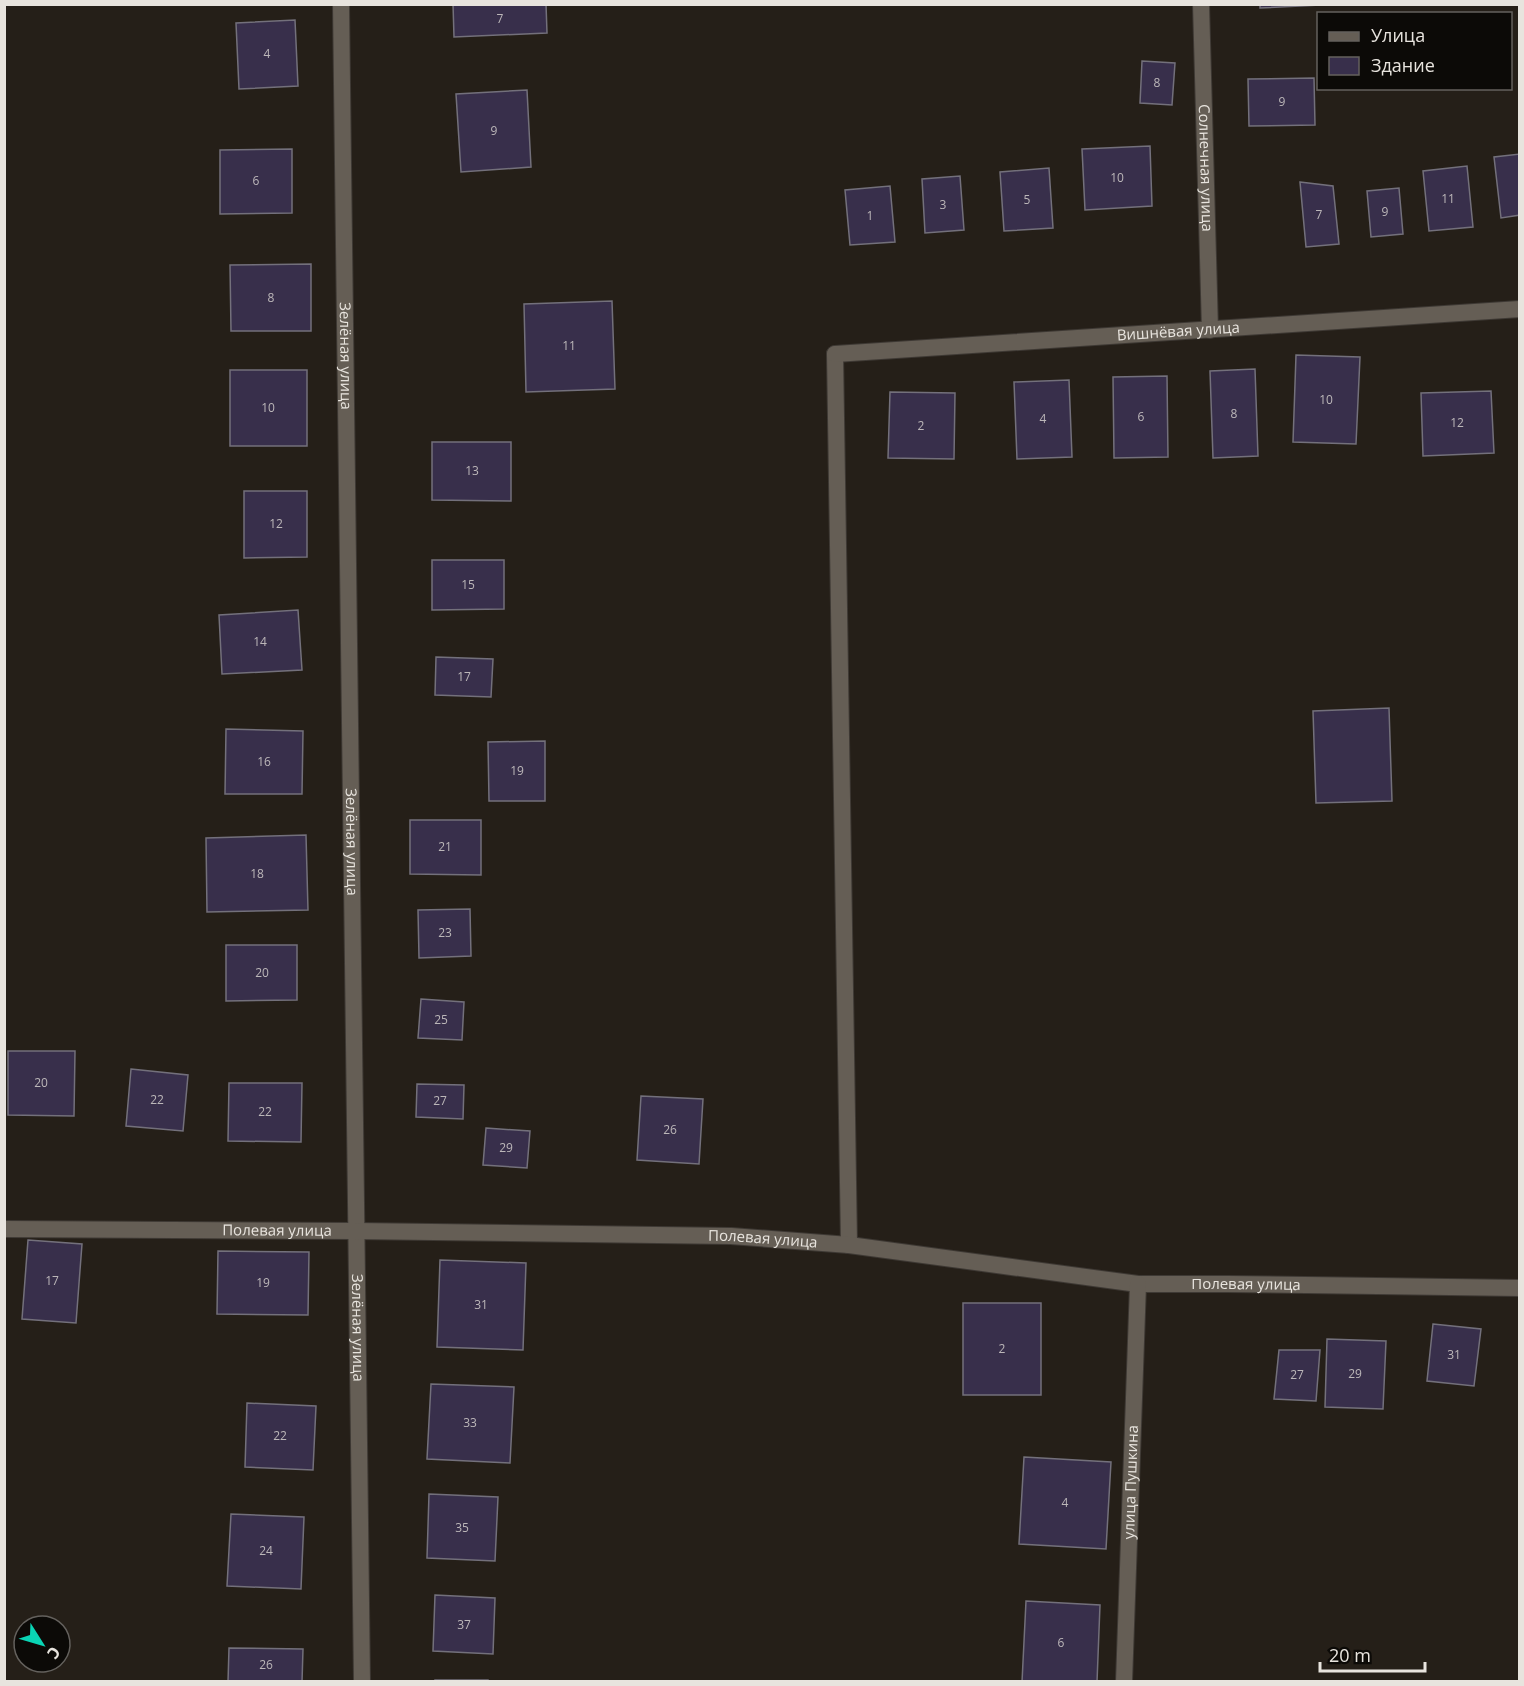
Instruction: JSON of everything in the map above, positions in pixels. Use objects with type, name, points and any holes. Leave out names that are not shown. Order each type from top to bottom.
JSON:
[{"type":"street","name":"Зелёная улица","points":[[341,4],[362,1682]]},
{"type":"street","name":"Солнечная улица","points":[[1201,4],[1210,330]]},
{"type":"street","name":"Вишнёвая улица","points":[[849,1245],[835,354],[1520,309]]},
{"type":"street","name":"Полевая улица","points":[[4,1229],[731,1236],[849,1245],[1138,1284],[1520,1288]]},
{"type":"street","name":"улица Пушкина","points":[[1124,1682],[1138,1284]]},
{"type":"building","points":[[453,4],[546,4],[547,33],[454,37]]},
{"type":"building","points":[[1260,4],[1320,4],[1320,5],[1260,8]]},
{"type":"building","points":[[295,20],[298,86],[239,89],[236,23]]},
{"type":"building","points":[[1142,61],[1175,63],[1172,105],[1140,103]]},
{"type":"building","points":[[1314,78],[1315,125],[1249,126],[1248,79]]},
{"type":"building","points":[[527,90],[531,167],[461,172],[456,94]]},
{"type":"building","points":[[1150,146],[1152,206],[1085,210],[1082,149]]},
{"type":"building","points":[[292,149],[292,213],[220,214],[220,150]]},
{"type":"building","points":[[1520,154],[1520,215],[1501,218],[1494,157]]},
{"type":"building","points":[[1467,166],[1473,227],[1429,231],[1423,171]]},
{"type":"building","points":[[1049,168],[1053,228],[1004,231],[1000,172]]},
{"type":"building","points":[[960,176],[964,230],[925,233],[922,179]]},
{"type":"building","points":[[1300,182],[1333,186],[1339,244],[1306,247]]},
{"type":"building","points":[[890,186],[895,242],[850,245],[845,190]]},
{"type":"building","points":[[1399,188],[1403,234],[1371,237],[1367,191]]},
{"type":"building","points":[[311,264],[311,331],[231,331],[230,265]]},
{"type":"building","points":[[612,301],[615,389],[526,392],[524,304]]},
{"type":"building","points":[[1296,355],[1360,357],[1356,444],[1293,442]]},
{"type":"building","points":[[1255,369],[1258,456],[1213,458],[1210,371]]},
{"type":"building","points":[[230,370],[307,370],[307,446],[230,446]]},
{"type":"building","points":[[1167,376],[1168,457],[1114,458],[1113,377]]},
{"type":"building","points":[[1069,380],[1072,457],[1017,459],[1014,382]]},
{"type":"building","points":[[1491,391],[1494,453],[1423,456],[1421,393]]},
{"type":"building","points":[[890,392],[955,393],[954,459],[888,458]]},
{"type":"building","points":[[432,442],[511,442],[511,501],[432,500]]},
{"type":"building","points":[[244,491],[307,491],[307,557],[244,558]]},
{"type":"building","points":[[432,560],[504,560],[504,609],[432,610]]},
{"type":"building","points":[[298,610],[302,670],[222,674],[219,615]]},
{"type":"building","points":[[436,657],[493,659],[491,697],[435,695]]},
{"type":"building","points":[[1389,708],[1392,801],[1316,803],[1313,711]]},
{"type":"building","points":[[226,729],[303,731],[302,794],[225,794]]},
{"type":"building","points":[[545,741],[545,801],[489,801],[488,742]]},
{"type":"building","points":[[410,820],[481,820],[481,875],[410,874]]},
{"type":"building","points":[[306,835],[308,910],[207,912],[206,838]]},
{"type":"building","points":[[470,909],[471,956],[419,958],[418,910]]},
{"type":"building","points":[[226,945],[297,945],[297,1000],[226,1001]]},
{"type":"building","points":[[421,999],[464,1002],[462,1040],[418,1038]]},
{"type":"building","points":[[8,1051],[75,1051],[74,1116],[8,1115]]},
{"type":"building","points":[[131,1069],[188,1075],[183,1131],[126,1126]]},
{"type":"building","points":[[229,1083],[302,1083],[301,1142],[228,1141]]},
{"type":"building","points":[[417,1084],[464,1085],[463,1119],[416,1117]]},
{"type":"building","points":[[641,1096],[703,1099],[699,1164],[637,1160]]},
{"type":"building","points":[[486,1128],[530,1131],[527,1168],[483,1165]]},
{"type":"building","points":[[28,1240],[82,1244],[76,1323],[22,1319]]},
{"type":"building","points":[[218,1251],[309,1252],[308,1315],[217,1314]]},
{"type":"building","points":[[440,1260],[526,1263],[523,1350],[437,1347]]},
{"type":"building","points":[[963,1303],[1041,1303],[1041,1395],[963,1395]]},
{"type":"building","points":[[1433,1324],[1481,1329],[1474,1386],[1427,1381]]},
{"type":"building","points":[[1327,1339],[1386,1341],[1383,1409],[1325,1407]]},
{"type":"building","points":[[1279,1350],[1320,1350],[1316,1401],[1274,1399]]},
{"type":"building","points":[[431,1384],[514,1387],[510,1463],[427,1459]]},
{"type":"building","points":[[247,1403],[316,1406],[313,1470],[245,1467]]},
{"type":"building","points":[[1024,1457],[1111,1462],[1106,1549],[1019,1544]]},
{"type":"building","points":[[429,1494],[498,1497],[495,1561],[427,1558]]},
{"type":"building","points":[[231,1514],[304,1517],[301,1589],[227,1586]]},
{"type":"building","points":[[435,1595],[495,1598],[493,1654],[433,1651]]},
{"type":"building","points":[[1026,1601],[1100,1605],[1097,1682],[1022,1682]]},
{"type":"building","points":[[229,1648],[303,1649],[302,1682],[228,1682]]},
{"type":"building","points":[[435,1680],[488,1680],[488,1682],[435,1682]]}]
